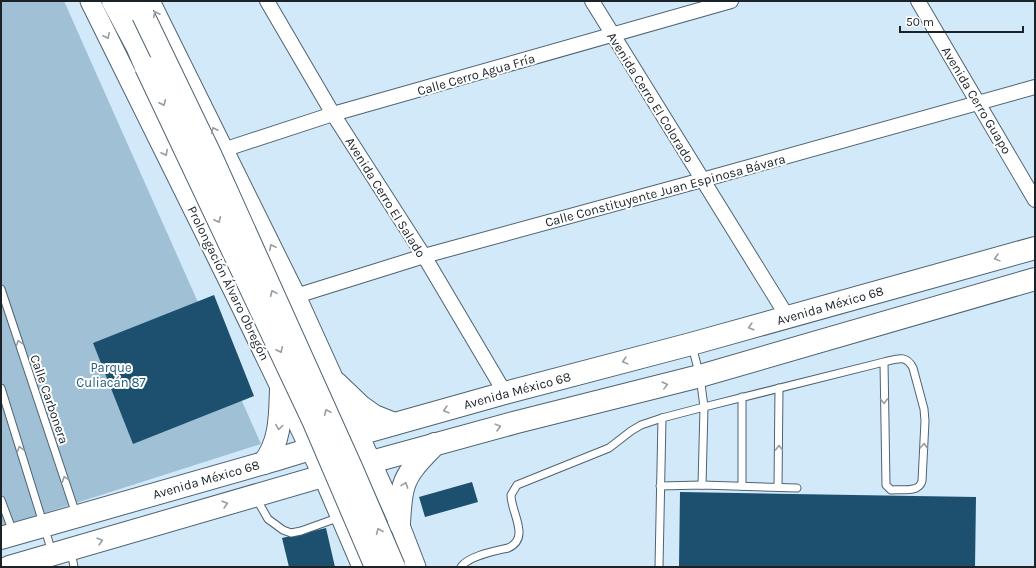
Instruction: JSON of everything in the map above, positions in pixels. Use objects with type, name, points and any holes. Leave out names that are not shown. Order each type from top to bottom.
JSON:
[{"type":"main road","name":"Prolongación Álvaro Obregón","points":[[90,1],[310,448],[362,567]]},
{"type":"main road","name":"Prolongación Álvaro Obregón","points":[[113,1],[137,46],[313,420],[376,567]]},
{"type":"main road","points":[[143,6],[223,150],[296,296],[399,523],[416,567]]},
{"type":"main road","points":[[143,6],[351,467],[394,567]]},
{"type":"main road","name":"Avenida México 68","points":[[7,537],[394,424],[691,344],[1035,248]]},
{"type":"main road","points":[[18,566],[66,557],[254,496],[371,462],[517,422],[700,376],[1035,279]]},
{"type":"main road","points":[[336,383],[360,406],[374,416],[394,424]]},
{"type":"main road","points":[[264,463],[273,449],[277,439],[280,420],[281,389]]},
{"type":"main road","points":[[399,523],[400,502],[405,484],[411,472],[435,444]]},
{"type":"street","name":"Avenida Cerro El Salado","points":[[267,1],[333,114],[424,256],[505,393]]},
{"type":"street","name":"Avenida Cerro El Colorado","points":[[592,1],[787,316]]},
{"type":"street","name":"Calle Cerro Agua Fría","points":[[223,150],[333,114],[731,1]]},
{"type":"street","name":"Avenida Cerro Guapo","points":[[918,1],[1035,200]]},
{"type":"street","name":"Calle Constituyente Juan Espinosa Bávara","points":[[296,296],[424,256],[979,104],[1035,87]]},
{"type":"lane","name":"Calle Carbonera","points":[[1,289],[77,516]]},
{"type":"lane","points":[[691,344],[700,376],[704,407],[702,485]]},
{"type":"lane","points":[[461,567],[470,559],[508,548],[518,541],[519,534],[511,495],[517,485],[609,448],[631,431],[642,425],[662,418],[742,397],[884,362],[901,358],[907,359],[913,368],[924,409],[925,421],[922,480],[921,485],[914,489],[891,490],[886,485],[884,362]]},
{"type":"lane","points":[[1,388],[44,526],[66,557]]},
{"type":"lane","points":[[778,487],[779,388]]},
{"type":"lane","points":[[742,397],[742,486]]},
{"type":"lane","points":[[659,567],[662,418]]},
{"type":"lane","points":[[660,486],[702,485],[797,488]]},
{"type":"lane","points":[[254,496],[268,519],[283,530],[291,533],[301,531],[341,516]]},
{"type":"lane","points":[[1,500],[7,537]]},
{"type":"green space","name":"Parque Culiacán 87","points":[[1,1],[64,1],[261,444],[1,527]]},
{"type":"building","points":[[214,295],[254,396],[133,444],[93,343]]},
{"type":"building","points":[[472,482],[478,502],[425,517],[419,497]]},
{"type":"building","points":[[680,492],[976,497],[975,567],[679,567]]},
{"type":"building","points":[[326,528],[335,567],[289,567],[282,538]]}]
